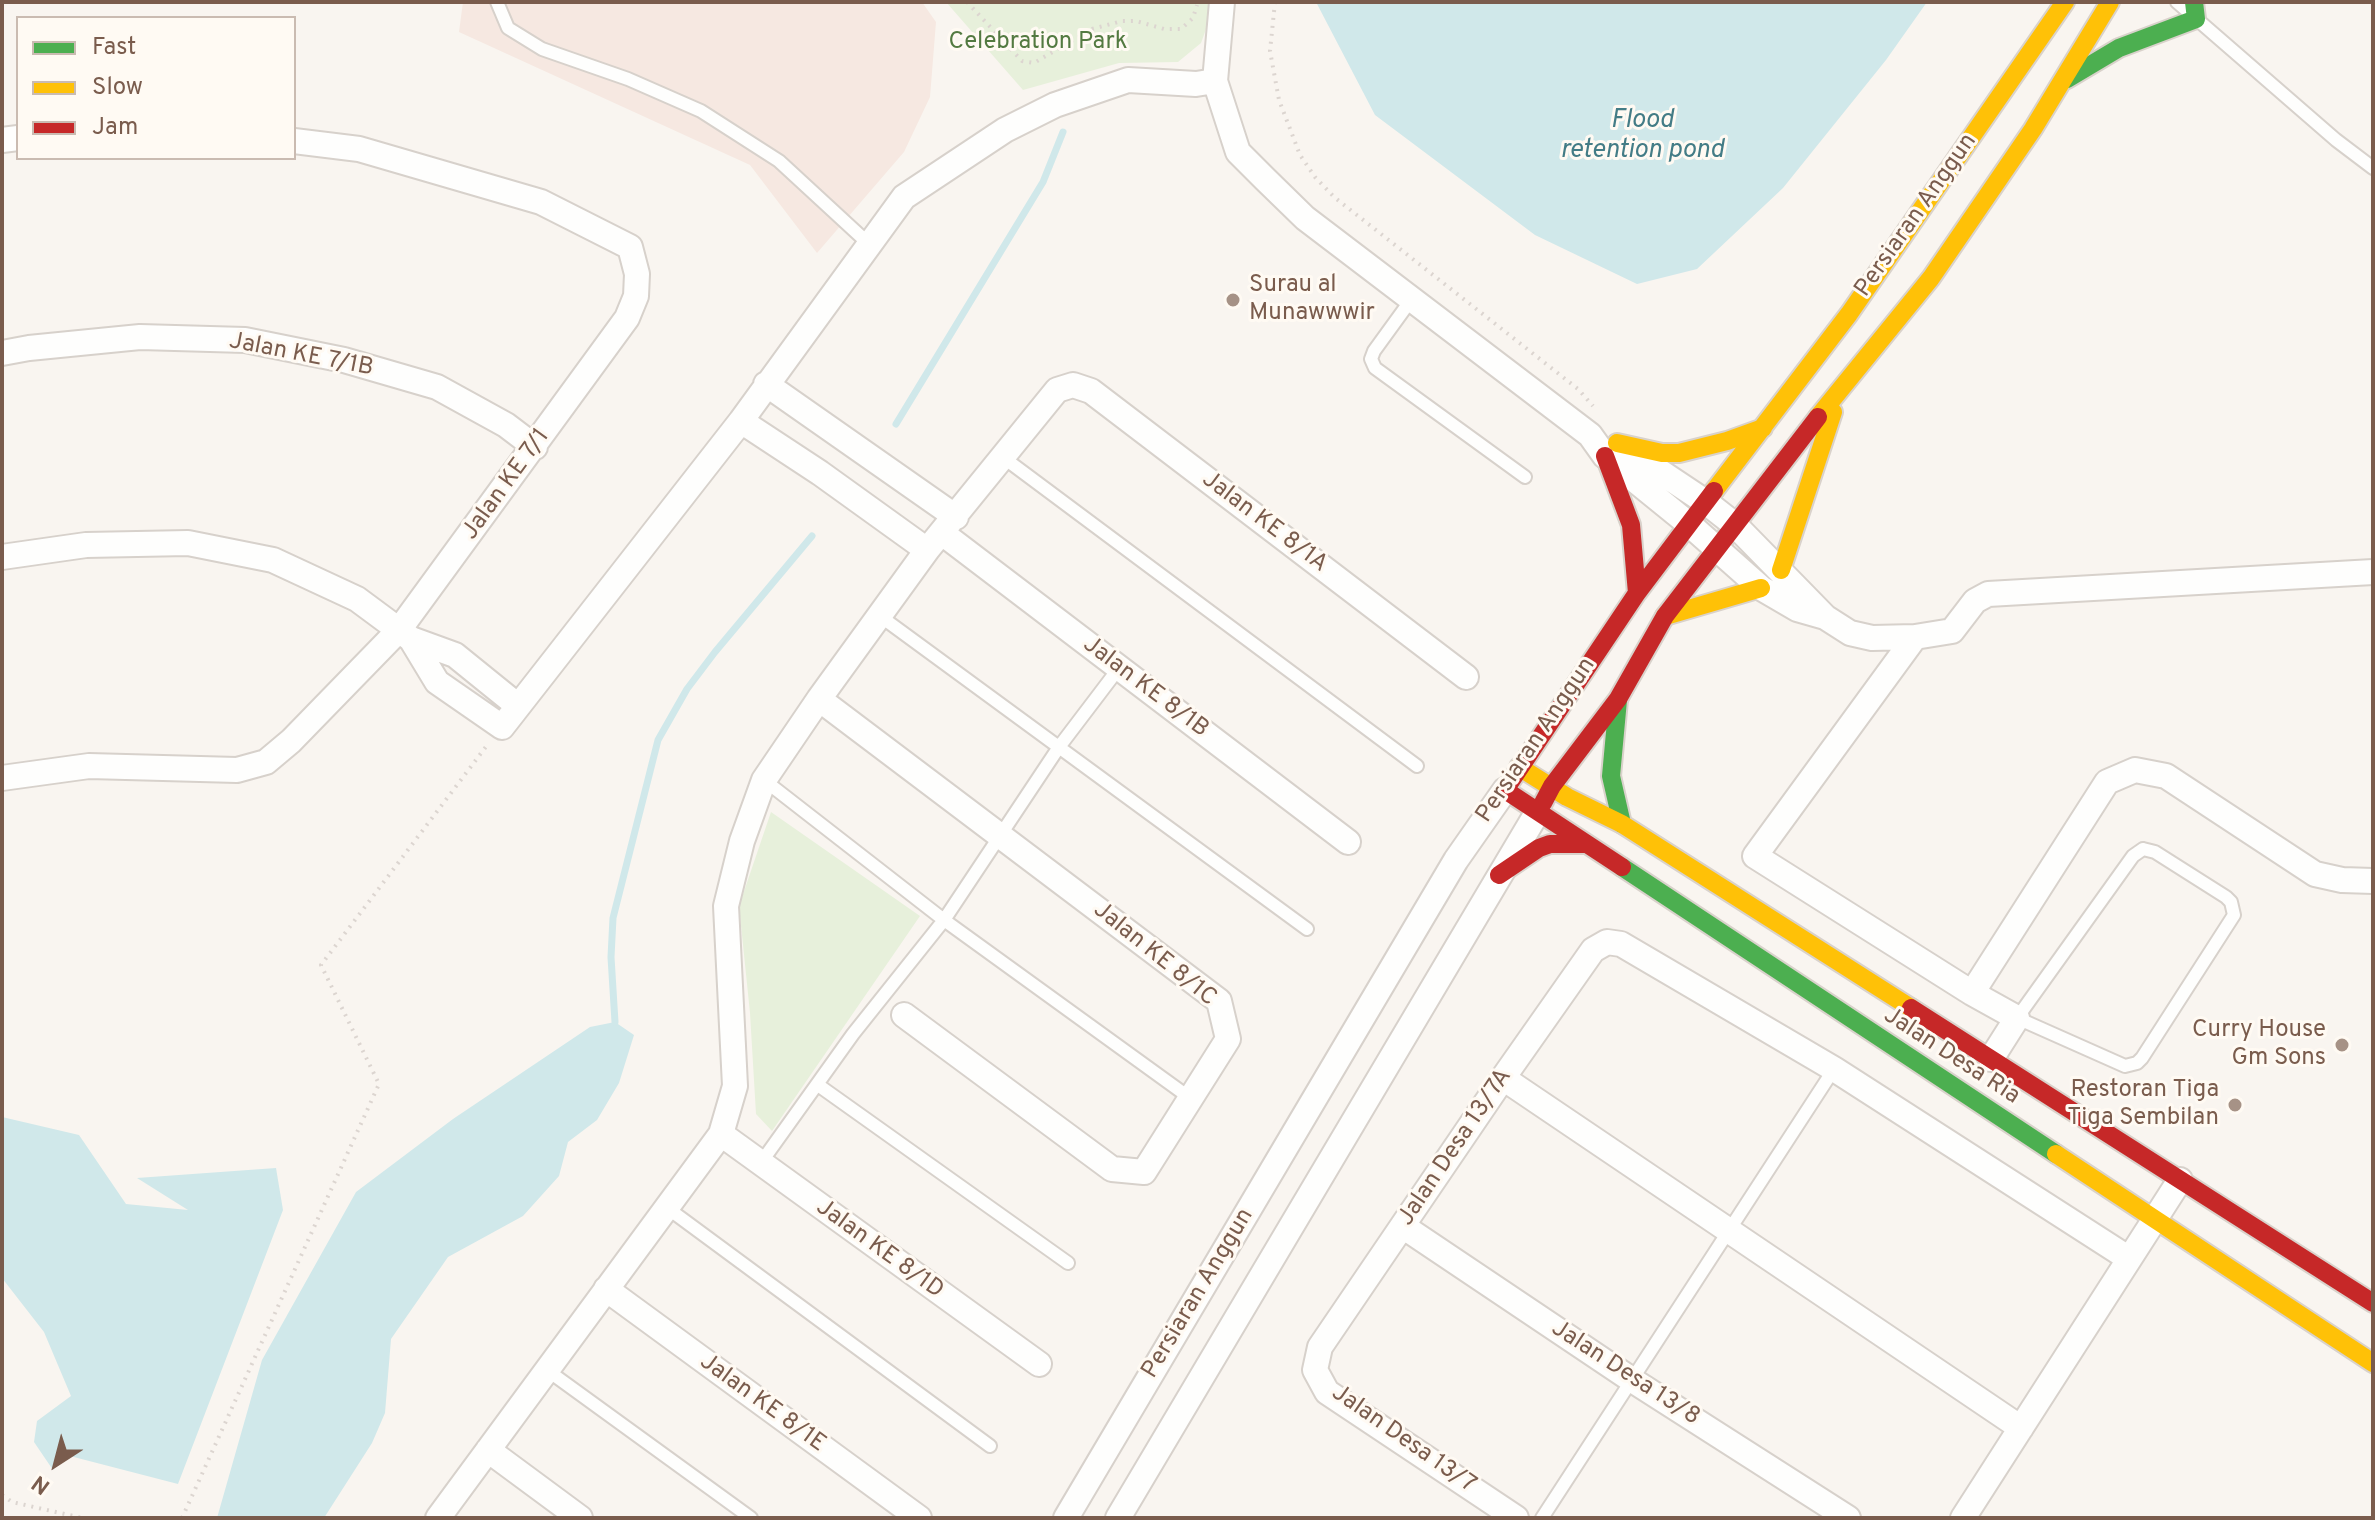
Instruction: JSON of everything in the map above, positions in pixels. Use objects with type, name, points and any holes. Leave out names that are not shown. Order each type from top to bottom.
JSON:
[{"type":"main road","points":[[2039,40],[2043,2]]},
{"type":"main road","name":"Persiaran Anggun","points":[[1505,790],[1637,593],[1849,314],[2065,2]]},
{"type":"main road","name":"Persiaran Anggun","points":[[1537,813],[1552,786],[1618,699],[1665,616],[1840,389],[1931,278],[2033,129],[2110,2]]},
{"type":"main road","points":[[2061,83],[2119,48],[2195,10]]},
{"type":"main road","points":[[1781,570],[1840,389]]},
{"type":"main road","points":[[1637,593],[1631,525],[1611,450],[1679,453],[1763,428]]},
{"type":"main road","points":[[1665,616],[1761,588]]},
{"type":"main road","points":[[1618,699],[1611,776],[1622,824]]},
{"type":"main road","name":"Jalan Desa Ria","points":[[1519,767],[1567,797],[1622,824],[2373,1303]]},
{"type":"main road","name":"Jalan Desa Ria","points":[[1505,790],[2373,1363]]},
{"type":"main road","points":[[1499,875],[1539,848],[1550,844],[1584,844]]},
{"type":"street","points":[[1222,2],[1215,81],[1238,152],[1305,218],[1590,435],[1611,450],[1707,503],[1735,525],[1825,617],[1850,633],[1872,638],[1915,637],[1952,631],[1975,601],[1988,594],[2373,572]]},
{"type":"street","points":[[405,634],[437,682],[502,727],[741,421],[904,197],[1005,130],[1055,105],[1128,80],[1196,84],[1215,81]]},
{"type":"street","name":"Jalan KE 7/1","points":[[2,778],[89,766],[237,770],[266,762],[405,634],[627,318],[636,296],[637,274],[630,247],[541,202],[359,149],[296,141]]},
{"type":"street","name":"Jalan KE 7/1B","points":[[2,353],[140,337],[245,340],[344,360],[437,387],[506,425],[535,447]]},
{"type":"street","points":[[766,384],[895,475],[942,533]]},
{"type":"street","name":"Jalan KE 8/1A","points":[[1004,458],[1057,390],[1073,385],[1091,391],[1466,677]]},
{"type":"street","points":[[741,421],[872,510],[942,533]]},
{"type":"street","points":[[1611,450],[1761,588],[1797,609],[1825,617]]},
{"type":"street","points":[[438,1518],[721,1134],[735,1086],[726,906],[742,841],[764,780],[880,616],[942,533],[1004,458]]},
{"type":"street","name":"Jalan KE 8/1B","points":[[942,533],[1348,842]]},
{"type":"street","points":[[2,557],[86,545],[188,543],[273,560],[357,599],[405,634],[455,655],[518,706]]},
{"type":"street","points":[[1915,637],[1755,856],[1972,993],[2017,1018],[1991,1059]]},
{"type":"street","name":"Jalan KE 8/1C","points":[[819,699],[1219,1001],[1228,1039],[1144,1172],[1112,1169],[904,1015]]},
{"type":"street","points":[[1972,993],[2107,782],[2135,770],[2166,776],[2315,874],[2342,880],[2373,881]]},
{"type":"street","name":"Persiaran Anggun","points":[[1066,1518],[1448,873],[1505,790]]},
{"type":"street","name":"Persiaran Anggun","points":[[1118,1518],[1537,813]]},
{"type":"street","name":"Jalan Desa 13/7A","points":[[1320,1347],[1593,950],[1607,942],[1621,944],[1834,1069]]},
{"type":"street","points":[[1834,1069],[2128,1258]]},
{"type":"street","points":[[1503,1078],[2021,1428]]},
{"type":"street","name":"Jalan KE 8/1D","points":[[721,1134],[1039,1364]]},
{"type":"street","points":[[1963,1518],[2180,1180]]},
{"type":"street","name":"Jalan Desa 13/8","points":[[1404,1227],[1632,1380],[1848,1518]]},
{"type":"street","name":"Jalan KE 8/1E","points":[[606,1289],[919,1518]]},
{"type":"street","name":"Jalan Desa 13/7","points":[[1320,1347],[1315,1370],[1327,1392],[1516,1518]]},
{"type":"street","points":[[488,1450],[580,1518]]},
{"type":"lane","points":[[497,2],[508,28],[542,49],[628,79],[701,111],[779,161],[869,244]]},
{"type":"lane","points":[[2177,2],[2195,10],[2336,140],[2373,168]]},
{"type":"lane","points":[[1411,300],[1374,351],[1371,359],[1375,368],[1525,477]]},
{"type":"lane","points":[[1004,458],[1417,766]]},
{"type":"lane","points":[[880,616],[1307,929]]},
{"type":"lane","points":[[760,1164],[853,1034],[944,920],[1059,747],[1119,668]]},
{"type":"lane","points":[[764,780],[944,920],[1190,1098]]},
{"type":"lane","points":[[2143,849],[2155,852],[2231,902],[2234,915],[2231,921],[2137,1063],[2125,1066],[2017,1018],[2137,852],[2143,849]]},
{"type":"lane","points":[[1542,1518],[1834,1069]]},
{"type":"lane","points":[[818,1085],[1068,1263]]},
{"type":"lane","points":[[666,1207],[990,1446]]},
{"type":"lane","points":[[547,1370],[751,1518]]},
{"type":"path","points":[[967,2],[1022,61],[1034,63],[1092,29],[1122,21],[1181,29],[1193,18],[1198,2]]},
{"type":"path","points":[[1275,2],[1270,51],[1279,100],[1300,155],[1315,177],[1334,197],[1578,389],[1597,410]]},
{"type":"path","points":[[182,1518],[379,1084],[321,965],[502,727]]},
{"type":"path","points":[[2,1495],[12,1502],[82,1518]]},
{"type":"shaded area","points":[[463,2],[922,2],[936,22],[930,97],[904,152],[817,253],[750,165],[459,32]]},
{"type":"green space","name":"Celebration Park","points":[[946,2],[1211,2],[1209,21],[1201,43],[1178,62],[1119,63],[1023,90]]},
{"type":"green space","points":[[771,812],[920,916],[772,1131],[756,1114],[739,906]]},
{"type":"water","name":"Flood retention pond","points":[[1316,2],[1927,2],[1886,60],[1783,188],[1697,269],[1637,284],[1535,235],[1375,115]]},
{"type":"water","points":[[615,1022],[634,1035],[619,1083],[597,1120],[568,1142],[559,1176],[523,1216],[448,1257],[391,1339],[385,1413],[372,1443],[324,1518],[217,1518],[262,1360],[356,1192],[453,1119],[590,1027]]},
{"type":"water","points":[[2,1117],[79,1135],[126,1204],[188,1210],[137,1178],[276,1168],[283,1210],[178,1484],[66,1455],[53,1470],[34,1442],[37,1421],[71,1396],[44,1332],[2,1278]]},
{"type":"waterway","points":[[896,424],[1043,182],[1063,132]]},
{"type":"waterway","points":[[615,1022],[611,957],[613,918],[658,740],[687,689],[812,536]]},
{"type":"traffic: fast","points":[[2067,79],[2119,48],[2196,19],[2194,2]]},
{"type":"traffic: fast","points":[[1618,700],[1611,776],[1622,824]]},
{"type":"traffic: fast","points":[[1622,867],[2056,1154]]},
{"type":"traffic: slow","points":[[1714,491],[1849,314],[2065,2]]},
{"type":"traffic: slow","points":[[1818,417],[1931,278],[2033,129],[2110,2]]},
{"type":"traffic: slow","points":[[1781,570],[1833,412]]},
{"type":"traffic: slow","points":[[1617,443],[1662,453],[1679,453],[1763,428]]},
{"type":"traffic: slow","points":[[1665,616],[1761,588]]},
{"type":"traffic: slow","points":[[1519,767],[1567,797],[1622,824],[1911,1008]]},
{"type":"traffic: slow","points":[[2056,1154],[2373,1363]]},
{"type":"traffic: jam","points":[[1543,803],[1552,786],[1618,699],[1665,616],[1818,417]]},
{"type":"traffic: jam","points":[[1605,456],[1631,525],[1637,593]]},
{"type":"traffic: jam","points":[[1622,867],[1505,790],[1637,593],[1714,491]]},
{"type":"traffic: jam","points":[[1499,875],[1539,848],[1550,844],[1584,844]]},
{"type":"traffic: jam","points":[[1911,1008],[2373,1303]]},
{"type":"place","name":"Surau al Munawwwir","points":[[1233,300]]},
{"type":"place","name":"Curry House Gm Sons","points":[[2342,1045]]},
{"type":"place","name":"Restoran Tiga Tiga Sembilan","points":[[2235,1105]]}]
